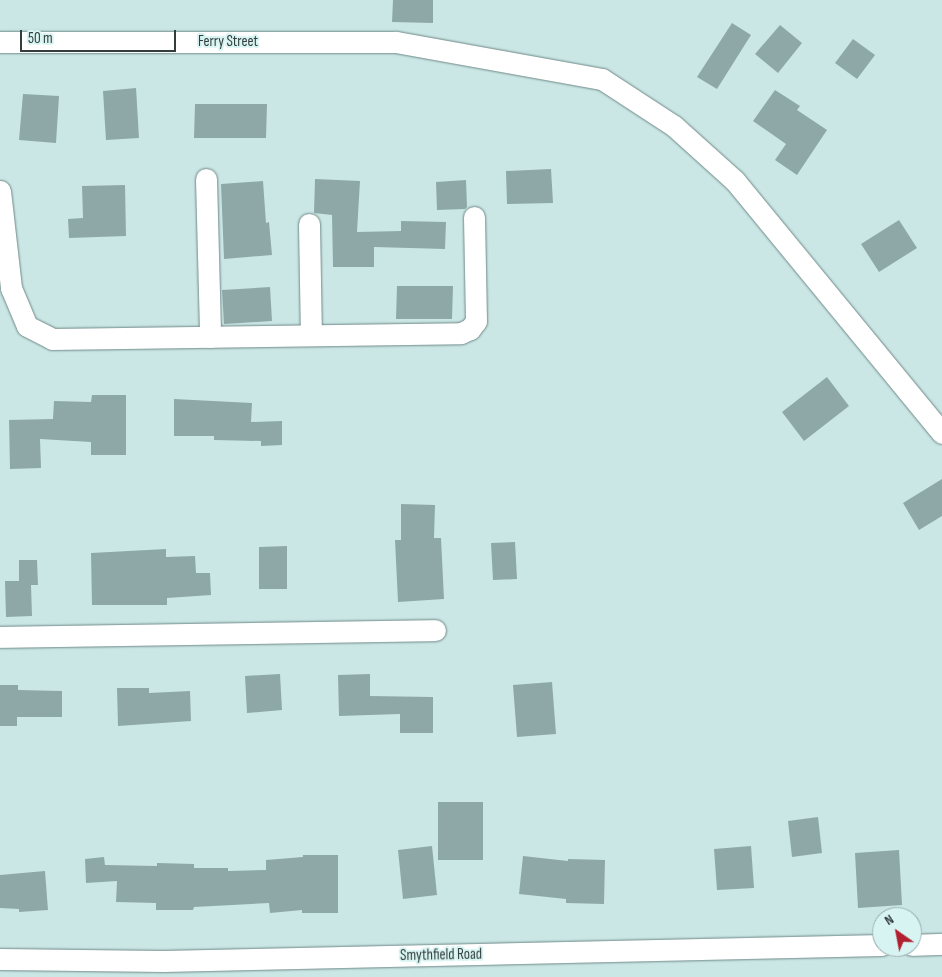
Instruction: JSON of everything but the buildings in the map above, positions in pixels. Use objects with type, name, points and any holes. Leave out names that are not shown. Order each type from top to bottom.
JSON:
[{"type":"street","name":"Ferry Street","points":[[0,42],[396,42],[602,79],[674,126],[735,181],[942,433]]},
{"type":"street","points":[[206,180],[210,337]]},
{"type":"street","points":[[0,191],[11,288],[27,326],[52,339],[461,333],[470,329],[476,321],[474,217]]},
{"type":"street","points":[[309,224],[311,335]]},
{"type":"street","points":[[0,637],[435,630]]},
{"type":"street","points":[[922,945],[942,944]]},
{"type":"street","name":"Smythfield Road","points":[[0,959],[163,961],[872,945]]}]
